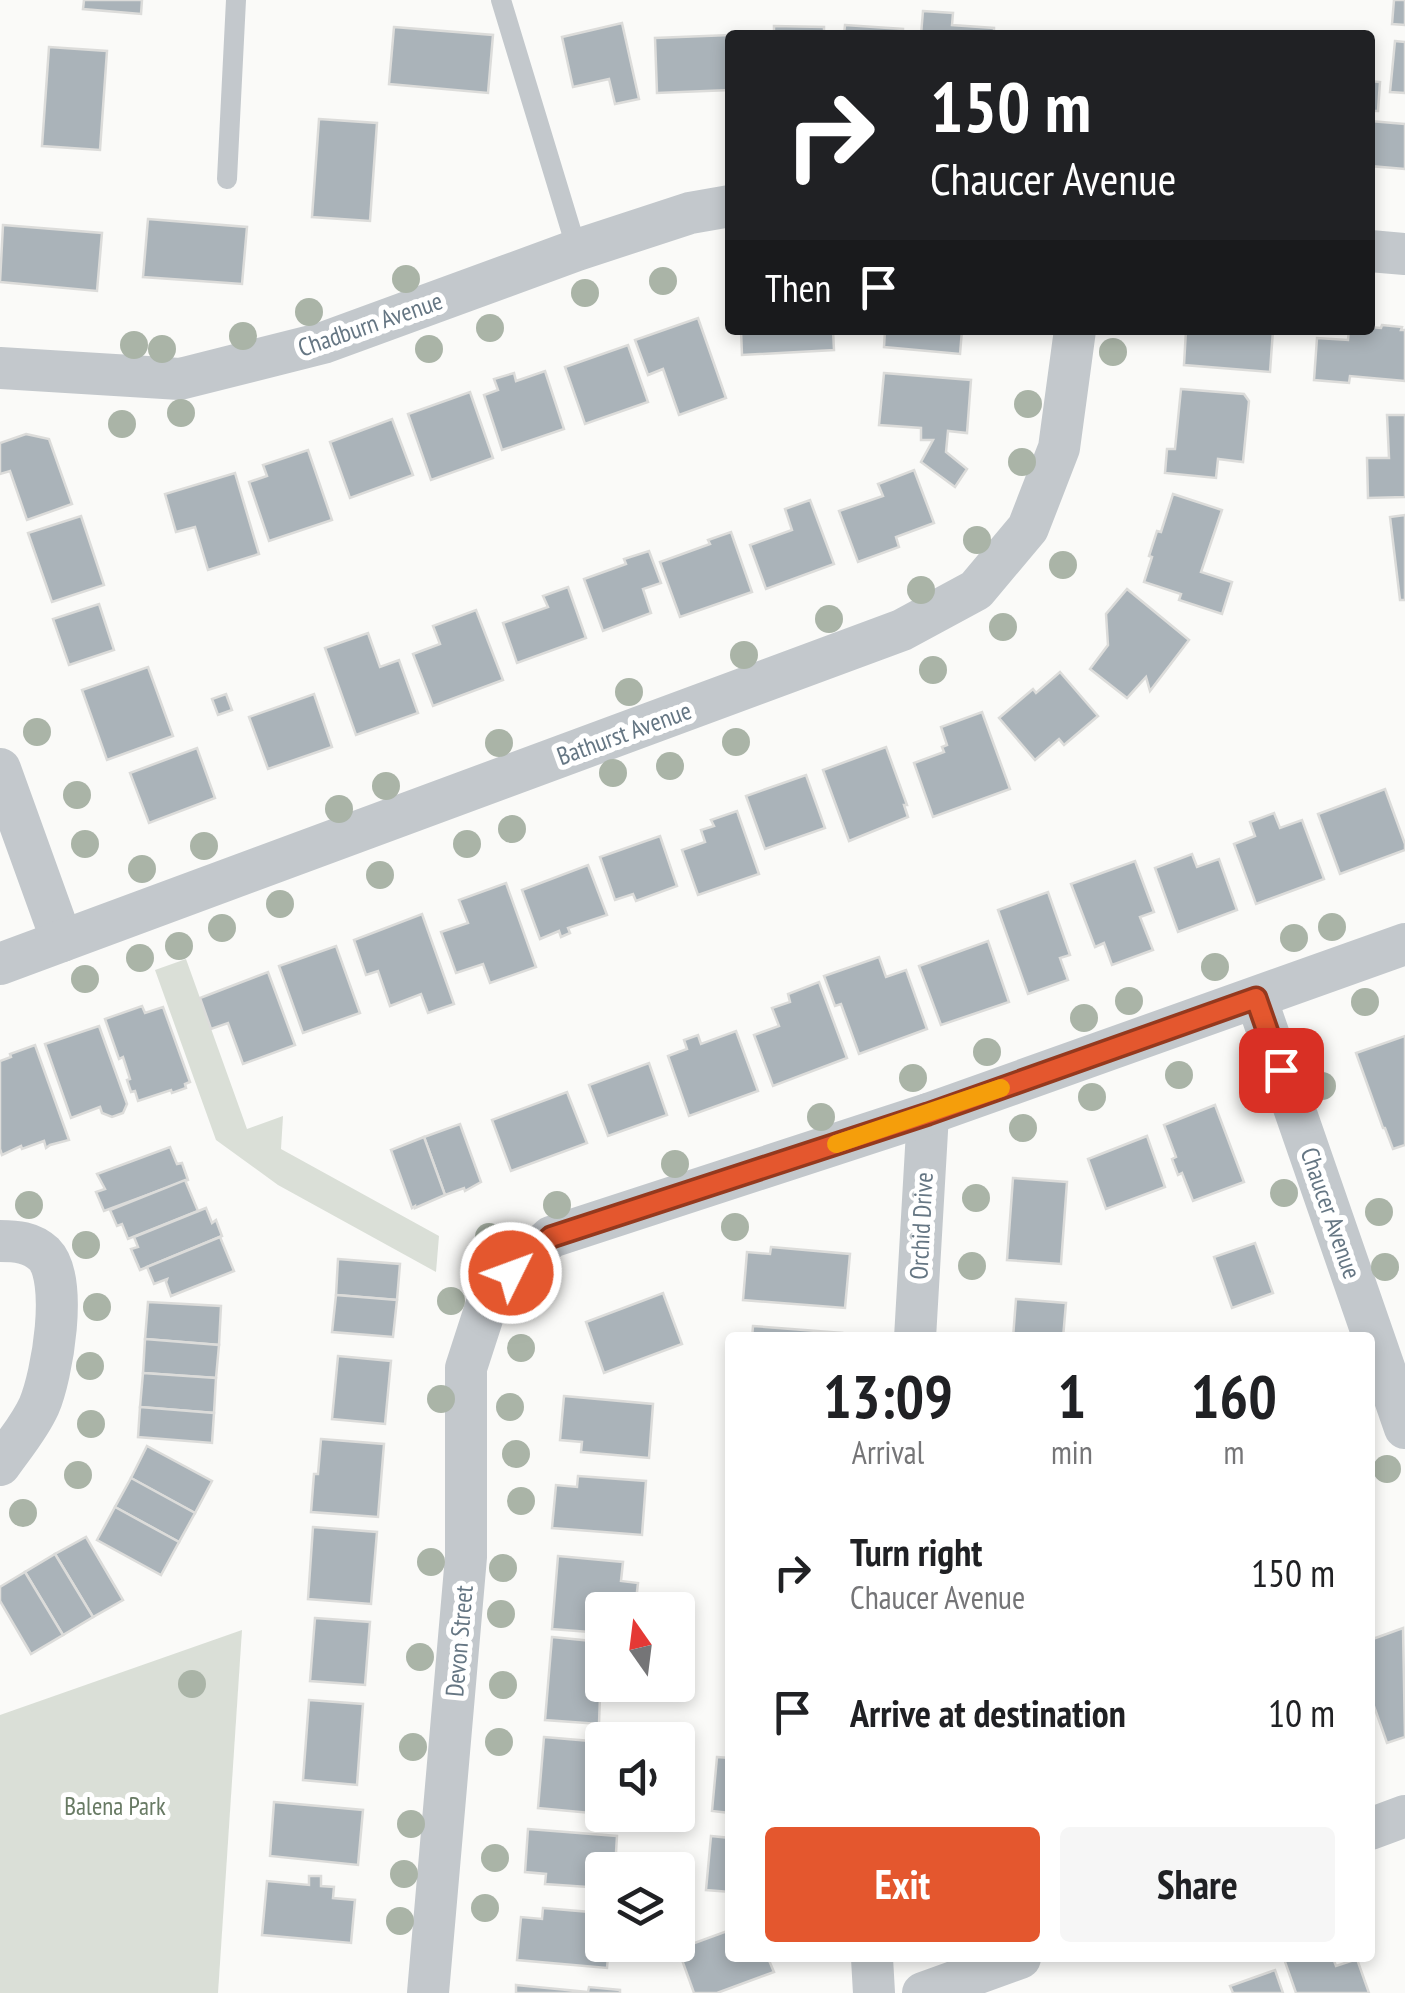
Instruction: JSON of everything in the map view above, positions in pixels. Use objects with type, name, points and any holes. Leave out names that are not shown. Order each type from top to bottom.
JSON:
[{"type":"street","name":"Chadburn Avenue","points":[[0,368],[180,379],[323,343],[577,250],[690,214],[725,207]]},
{"type":"street","points":[[1375,251],[1405,254]]},
{"type":"street","name":"Bathurst Avenue","points":[[0,964],[902,630],[976,590],[1028,528],[1059,448],[1073,335]]},
{"type":"street","points":[[0,769],[62,941]]},
{"type":"street","points":[[928,1114],[1405,944]]},
{"type":"street","name":"Chaucer Avenue","points":[[1256,998],[1372,1332]]},
{"type":"street","name":"Devon Street","points":[[428,1993],[466,1557],[466,1368],[491,1291],[551,1237],[928,1114]]},
{"type":"street","name":"Orchid Drive","points":[[915,1332],[928,1114]]},
{"type":"street","points":[[0,1241],[24,1242],[46,1256],[56,1280],[58,1304],[48,1380],[39,1406],[22,1437],[2,1451]]},
{"type":"street","name":"Chaucer Avenue","points":[[1375,1341],[1405,1428]]},
{"type":"street","points":[[1375,1827],[1405,1816]]},
{"type":"street","points":[[872,1962],[874,1993]]},
{"type":"street","points":[[923,1993],[1009,1962]]},
{"type":"lane","points":[[227,179],[236,0]]},
{"type":"lane","points":[[501,0],[577,250]]},
{"type":"green space","points":[[186,959],[247,1129],[283,1116],[281,1149],[439,1236],[436,1272],[278,1185],[216,1140],[155,970]]},
{"type":"green space","name":"Balena Park","points":[[242,1630],[218,1993],[0,1993],[0,1715]]},
{"type":"building","points":[[84,0],[142,0],[141,14],[83,9]]},
{"type":"building","points":[[1394,0],[1405,0],[1405,25],[1392,24]]},
{"type":"building","points":[[923,11],[953,13],[952,25],[994,28],[994,30],[921,30]]},
{"type":"building","points":[[622,23],[639,99],[615,104],[609,79],[573,87],[562,37]]},
{"type":"building","points":[[845,25],[903,29],[903,30],[844,30]]},
{"type":"building","points":[[774,26],[824,27],[824,30],[774,30]]},
{"type":"building","points":[[394,27],[493,35],[488,93],[389,84]]},
{"type":"building","points":[[725,35],[725,90],[657,93],[655,38]]},
{"type":"building","points":[[1395,41],[1405,42],[1405,93],[1390,92]]},
{"type":"building","points":[[49,47],[107,51],[100,150],[42,146]]},
{"type":"building","points":[[1375,82],[1380,82],[1375,111]]},
{"type":"building","points":[[319,119],[377,123],[370,221],[312,217]]},
{"type":"building","points":[[1375,121],[1405,124],[1405,169],[1375,166]]},
{"type":"building","points":[[148,219],[247,227],[242,284],[143,277]]},
{"type":"building","points":[[3,225],[102,233],[97,291],[0,282]]},
{"type":"building","points":[[698,318],[726,398],[679,415],[663,369],[648,375],[635,340]]},
{"type":"building","points":[[1382,325],[1405,330],[1405,381],[1350,376],[1349,383],[1314,380],[1317,338],[1348,340],[1348,335],[1375,335],[1375,327]]},
{"type":"building","points":[[741,335],[833,335],[834,350],[742,355]]},
{"type":"building","points":[[885,335],[962,335],[960,354],[884,347]]},
{"type":"building","points":[[1186,335],[1273,335],[1270,372],[1184,365]]},
{"type":"building","points":[[628,345],[648,402],[585,424],[565,367]]},
{"type":"building","points":[[545,371],[564,429],[502,450],[484,395],[498,390],[494,379],[514,373],[516,381]]},
{"type":"building","points":[[884,373],[971,380],[967,433],[948,431],[946,452],[967,469],[955,487],[921,462],[933,440],[921,440],[921,428],[879,425]]},
{"type":"building","points":[[1181,389],[1244,394],[1249,401],[1243,462],[1218,459],[1216,478],[1165,473],[1167,449],[1175,449]]},
{"type":"building","points":[[470,392],[493,458],[431,480],[408,414]]},
{"type":"building","points":[[1387,415],[1405,415],[1405,497],[1368,498],[1367,458],[1389,458]]},
{"type":"building","points":[[392,419],[413,475],[350,498],[330,442]]},
{"type":"building","points":[[26,434],[49,439],[72,504],[27,520],[10,471],[0,474],[0,443]]},
{"type":"building","points":[[308,450],[332,520],[269,541],[249,482],[267,476],[263,465]]},
{"type":"building","points":[[914,470],[934,523],[896,537],[899,547],[858,562],[839,511],[883,496],[878,484]]},
{"type":"building","points":[[235,473],[259,554],[208,570],[195,527],[176,532],[165,494]]},
{"type":"building","points":[[1173,494],[1222,510],[1201,572],[1232,582],[1222,614],[1179,600],[1181,594],[1144,582],[1157,531],[1161,532]]},
{"type":"building","points":[[810,500],[834,564],[766,589],[750,545],[792,530],[785,509]]},
{"type":"building","points":[[1405,515],[1405,600],[1400,600],[1390,517]]},
{"type":"building","points":[[81,516],[104,585],[52,602],[28,533]]},
{"type":"building","points":[[731,532],[752,592],[680,617],[660,562]]},
{"type":"building","points":[[649,551],[661,583],[643,589],[651,613],[603,631],[584,579]]},
{"type":"building","points":[[568,587],[586,638],[517,663],[503,623],[548,607],[543,596]]},
{"type":"building","points":[[1127,589],[1189,640],[1150,691],[1146,677],[1127,698],[1090,669],[1108,645],[1106,614]]},
{"type":"building","points":[[99,604],[114,650],[69,665],[53,619]]},
{"type":"building","points":[[476,610],[503,680],[433,706],[413,654],[440,644],[433,626]]},
{"type":"building","points":[[368,633],[380,667],[399,660],[418,713],[356,735],[325,648]]},
{"type":"building","points":[[148,667],[173,736],[107,760],[82,690]]},
{"type":"building","points":[[1060,672],[1098,716],[1064,745],[1059,739],[1035,760],[999,718]]},
{"type":"building","points":[[226,694],[232,710],[218,715],[212,699]]},
{"type":"building","points":[[314,694],[332,747],[268,769],[249,717]]},
{"type":"building","points":[[982,712],[1010,789],[933,817],[914,763],[944,752],[942,747],[947,745],[941,727]]},
{"type":"building","points":[[886,747],[908,817],[849,841],[823,770]]},
{"type":"building","points":[[197,748],[215,798],[149,823],[130,773]]},
{"type":"building","points":[[806,775],[825,828],[765,849],[746,796]]},
{"type":"building","points":[[1385,789],[1405,850],[1340,874],[1318,814]]},
{"type":"building","points":[[737,811],[759,874],[698,895],[682,850],[705,842],[701,830],[714,826],[711,820]]},
{"type":"building","points":[[1274,813],[1280,828],[1302,820],[1324,879],[1256,904],[1234,844],[1255,836],[1250,822]]},
{"type":"building","points":[[660,836],[677,886],[636,901],[633,894],[615,900],[600,857]]},
{"type":"building","points":[[1192,854],[1197,867],[1219,859],[1237,910],[1178,932],[1155,868]]},
{"type":"building","points":[[1135,861],[1154,912],[1140,917],[1153,950],[1112,965],[1104,943],[1095,947],[1071,884]]},
{"type":"building","points":[[588,865],[607,915],[568,928],[570,933],[561,937],[559,931],[540,939],[522,890]]},
{"type":"building","points":[[506,883],[536,967],[490,983],[483,964],[456,973],[441,932],[468,923],[459,900]]},
{"type":"building","points":[[1048,892],[1070,955],[1060,958],[1068,980],[1028,994],[998,910]]},
{"type":"building","points":[[422,914],[454,1004],[428,1013],[421,994],[390,1006],[378,971],[366,975],[354,940]]},
{"type":"building","points":[[988,941],[1009,1002],[941,1025],[919,966]]},
{"type":"building","points":[[336,946],[360,1013],[303,1033],[279,966]]},
{"type":"building","points":[[879,957],[886,977],[906,970],[927,1029],[859,1054],[841,1004],[835,1006],[824,976]]},
{"type":"building","points":[[268,972],[295,1045],[243,1064],[228,1023],[211,1029],[200,998]]},
{"type":"building","points":[[819,982],[847,1058],[773,1086],[754,1035],[779,1026],[772,1008],[790,1002],[788,994]]},
{"type":"building","points":[[142,1006],[145,1013],[163,1007],[190,1082],[185,1084],[186,1088],[138,1101],[135,1091],[131,1092],[123,1057],[119,1059],[105,1019]]},
{"type":"building","points":[[99,1026],[127,1104],[123,1113],[112,1117],[102,1113],[100,1107],[71,1118],[45,1044]]},
{"type":"building","points":[[736,1031],[758,1091],[689,1116],[668,1056],[687,1049],[684,1040],[698,1035],[701,1044]]},
{"type":"building","points":[[1405,1036],[1405,1145],[1393,1149],[1356,1053]]},
{"type":"building","points":[[35,1045],[69,1140],[46,1148],[44,1141],[22,1149],[21,1146],[2,1155],[0,1061]]},
{"type":"building","points":[[649,1063],[667,1115],[608,1136],[589,1085]]},
{"type":"building","points":[[567,1092],[587,1143],[511,1171],[492,1120]]},
{"type":"building","points":[[1215,1105],[1244,1182],[1193,1201],[1182,1173],[1178,1175],[1164,1125]]},
{"type":"building","points":[[460,1124],[481,1182],[465,1191],[464,1188],[445,1195],[424,1137]]},
{"type":"building","points":[[1147,1136],[1165,1187],[1106,1209],[1088,1159]]},
{"type":"building","points":[[424,1137],[445,1195],[412,1208],[391,1150]]},
{"type":"building","points":[[170,1147],[188,1180],[104,1211],[96,1192],[105,1189],[97,1174]]},
{"type":"building","points":[[1013,1178],[1067,1182],[1061,1264],[1007,1260]]},
{"type":"building","points":[[185,1180],[198,1211],[128,1239],[122,1224],[117,1226],[110,1210]]},
{"type":"building","points":[[206,1208],[222,1236],[140,1270],[131,1249],[138,1247],[134,1237]]},
{"type":"building","points":[[220,1237],[234,1271],[171,1296],[167,1279],[154,1284],[147,1267]]},
{"type":"building","points":[[1255,1243],[1273,1293],[1232,1308],[1214,1257]]},
{"type":"building","points":[[771,1247],[850,1254],[845,1308],[743,1300],[747,1252],[770,1254]]},
{"type":"building","points":[[338,1259],[400,1264],[397,1300],[336,1295]]},
{"type":"building","points":[[663,1293],[682,1344],[604,1373],[586,1322]]},
{"type":"building","points":[[336,1295],[397,1300],[393,1337],[332,1332]]},
{"type":"building","points":[[1016,1299],[1066,1303],[1064,1332],[1013,1332]]},
{"type":"building","points":[[148,1302],[221,1306],[219,1345],[145,1339]]},
{"type":"building","points":[[753,1326],[829,1332],[752,1332]]},
{"type":"building","points":[[145,1339],[219,1345],[216,1378],[143,1373]]},
{"type":"building","points":[[338,1356],[391,1361],[385,1424],[332,1419]]},
{"type":"building","points":[[143,1373],[216,1378],[214,1413],[140,1407]]},
{"type":"building","points":[[564,1396],[653,1404],[649,1458],[581,1452],[582,1442],[560,1440]]},
{"type":"building","points":[[140,1407],[214,1413],[212,1443],[138,1437]]},
{"type":"building","points":[[321,1439],[384,1444],[378,1517],[311,1512]]},
{"type":"building","points":[[147,1446],[212,1481],[195,1513],[131,1478]]},
{"type":"building","points":[[578,1476],[646,1481],[642,1535],[552,1528],[556,1485],[577,1487]]},
{"type":"building","points":[[131,1478],[195,1513],[179,1542],[115,1507]]},
{"type":"building","points":[[115,1507],[179,1542],[161,1575],[97,1540]]},
{"type":"building","points":[[313,1527],[377,1532],[371,1604],[308,1599]]},
{"type":"building","points":[[86,1537],[123,1600],[93,1617],[55,1554]]},
{"type":"building","points":[[55,1554],[93,1617],[63,1635],[25,1572]]},
{"type":"building","points":[[558,1556],[623,1562],[621,1581],[638,1583],[637,1592],[585,1592],[585,1632],[552,1629]]},
{"type":"building","points":[[25,1572],[63,1635],[31,1654],[0,1601],[0,1587]]},
{"type":"building","points":[[315,1618],[370,1622],[365,1685],[310,1681]]},
{"type":"building","points":[[1403,1628],[1405,1737],[1387,1743],[1375,1709],[1375,1638]]},
{"type":"building","points":[[552,1637],[585,1640],[585,1702],[600,1702],[599,1722],[545,1720]]},
{"type":"building","points":[[309,1700],[363,1704],[357,1785],[303,1780]]},
{"type":"building","points":[[544,1737],[585,1741],[585,1812],[538,1808]]},
{"type":"building","points":[[717,1757],[725,1758],[725,1812],[712,1811]]},
{"type":"building","points":[[274,1802],[363,1810],[358,1865],[270,1856]]},
{"type":"building","points":[[528,1829],[617,1836],[616,1852],[585,1852],[585,1887],[545,1884],[546,1874],[525,1872]]},
{"type":"building","points":[[711,1836],[725,1837],[725,1892],[706,1890]]},
{"type":"building","points":[[309,1876],[321,1876],[321,1886],[334,1887],[333,1898],[355,1900],[351,1943],[262,1935],[267,1881],[309,1885]]},
{"type":"building","points":[[543,1908],[585,1912],[585,1962],[608,1962],[607,1968],[517,1960],[521,1917],[542,1919]]},
{"type":"building","points":[[725,1932],[725,1962],[770,1962],[774,1972],[717,1993],[694,1993],[683,1962],[695,1962],[695,1943]]},
{"type":"building","points":[[1285,1962],[1334,1962],[1336,1966],[1358,1962],[1369,1993],[1296,1993]]},
{"type":"building","points":[[1275,1970],[1283,1993],[1233,1993],[1230,1986]]},
{"type":"building","points":[[516,1985],[588,1992],[589,1987],[620,1993],[516,1993]]},
{"type":"slow traffic","points":[[836,1144],[1001,1088]]},
{"type":"route","points":[[511,1273],[551,1237],[928,1114],[1256,998],[1281,1070]]}]
